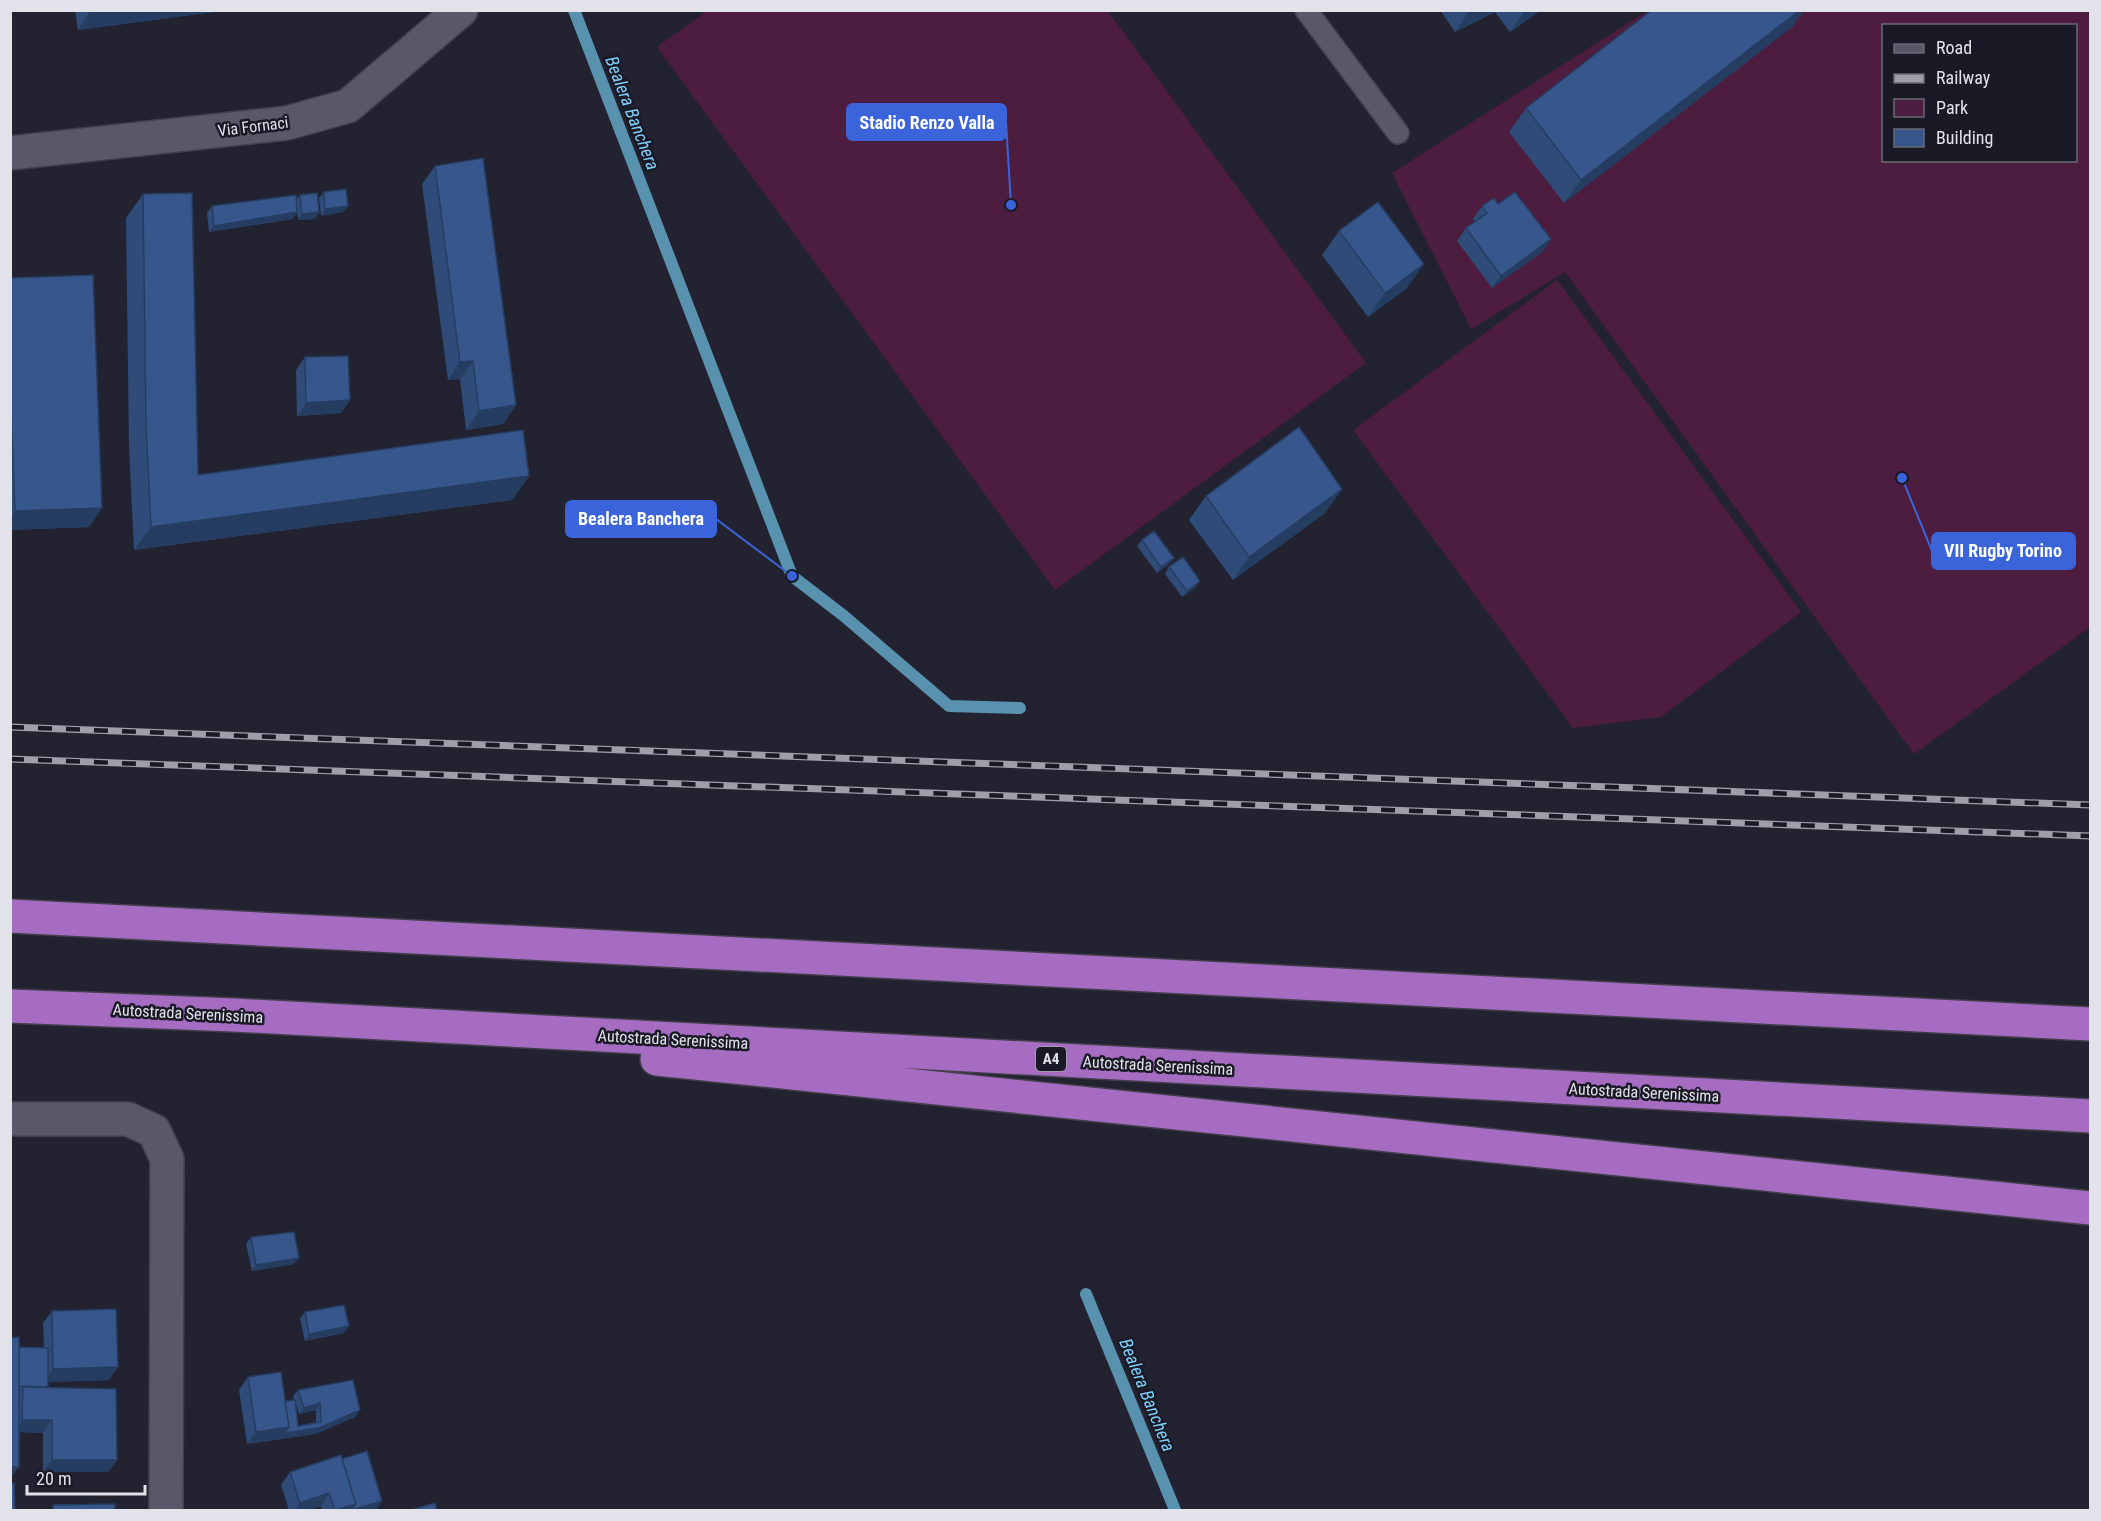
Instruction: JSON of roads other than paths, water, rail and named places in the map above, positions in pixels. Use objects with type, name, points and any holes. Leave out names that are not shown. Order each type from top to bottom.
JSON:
[{"type":"highway","points":[[10,916],[2091,1024]]},
{"type":"highway","name":"Autostrada Serenissima","points":[[10,1006],[234,1015],[2091,1116]]},
{"type":"highway","points":[[234,1015],[2091,1208]]},
{"type":"street","name":"Via Fornaci","points":[[10,153],[287,123],[348,106],[461,10]]},
{"type":"street","points":[[10,1119],[128,1119],[153,1131],[167,1159],[166,1510]]},
{"type":"lane","points":[[1306,10],[1398,133]]},
{"type":"waterway","name":"Bealera Banchera","points":[[574,10],[792,576],[844,616],[949,706],[1020,708]]},
{"type":"waterway","name":"Bealera Banchera","points":[[1086,1294],[1175,1510]]},
{"type":"railway","points":[[10,727],[2090,805]]},
{"type":"railway","points":[[10,759],[2090,836]]},
{"type":"place","name":"Stadio Renzo Valla","points":[[1011,205]]},
{"type":"place","name":"VII Rugby Torino","points":[[1902,478]]},
{"type":"place","name":"Bealera Banchera","points":[[792,576]]}]
